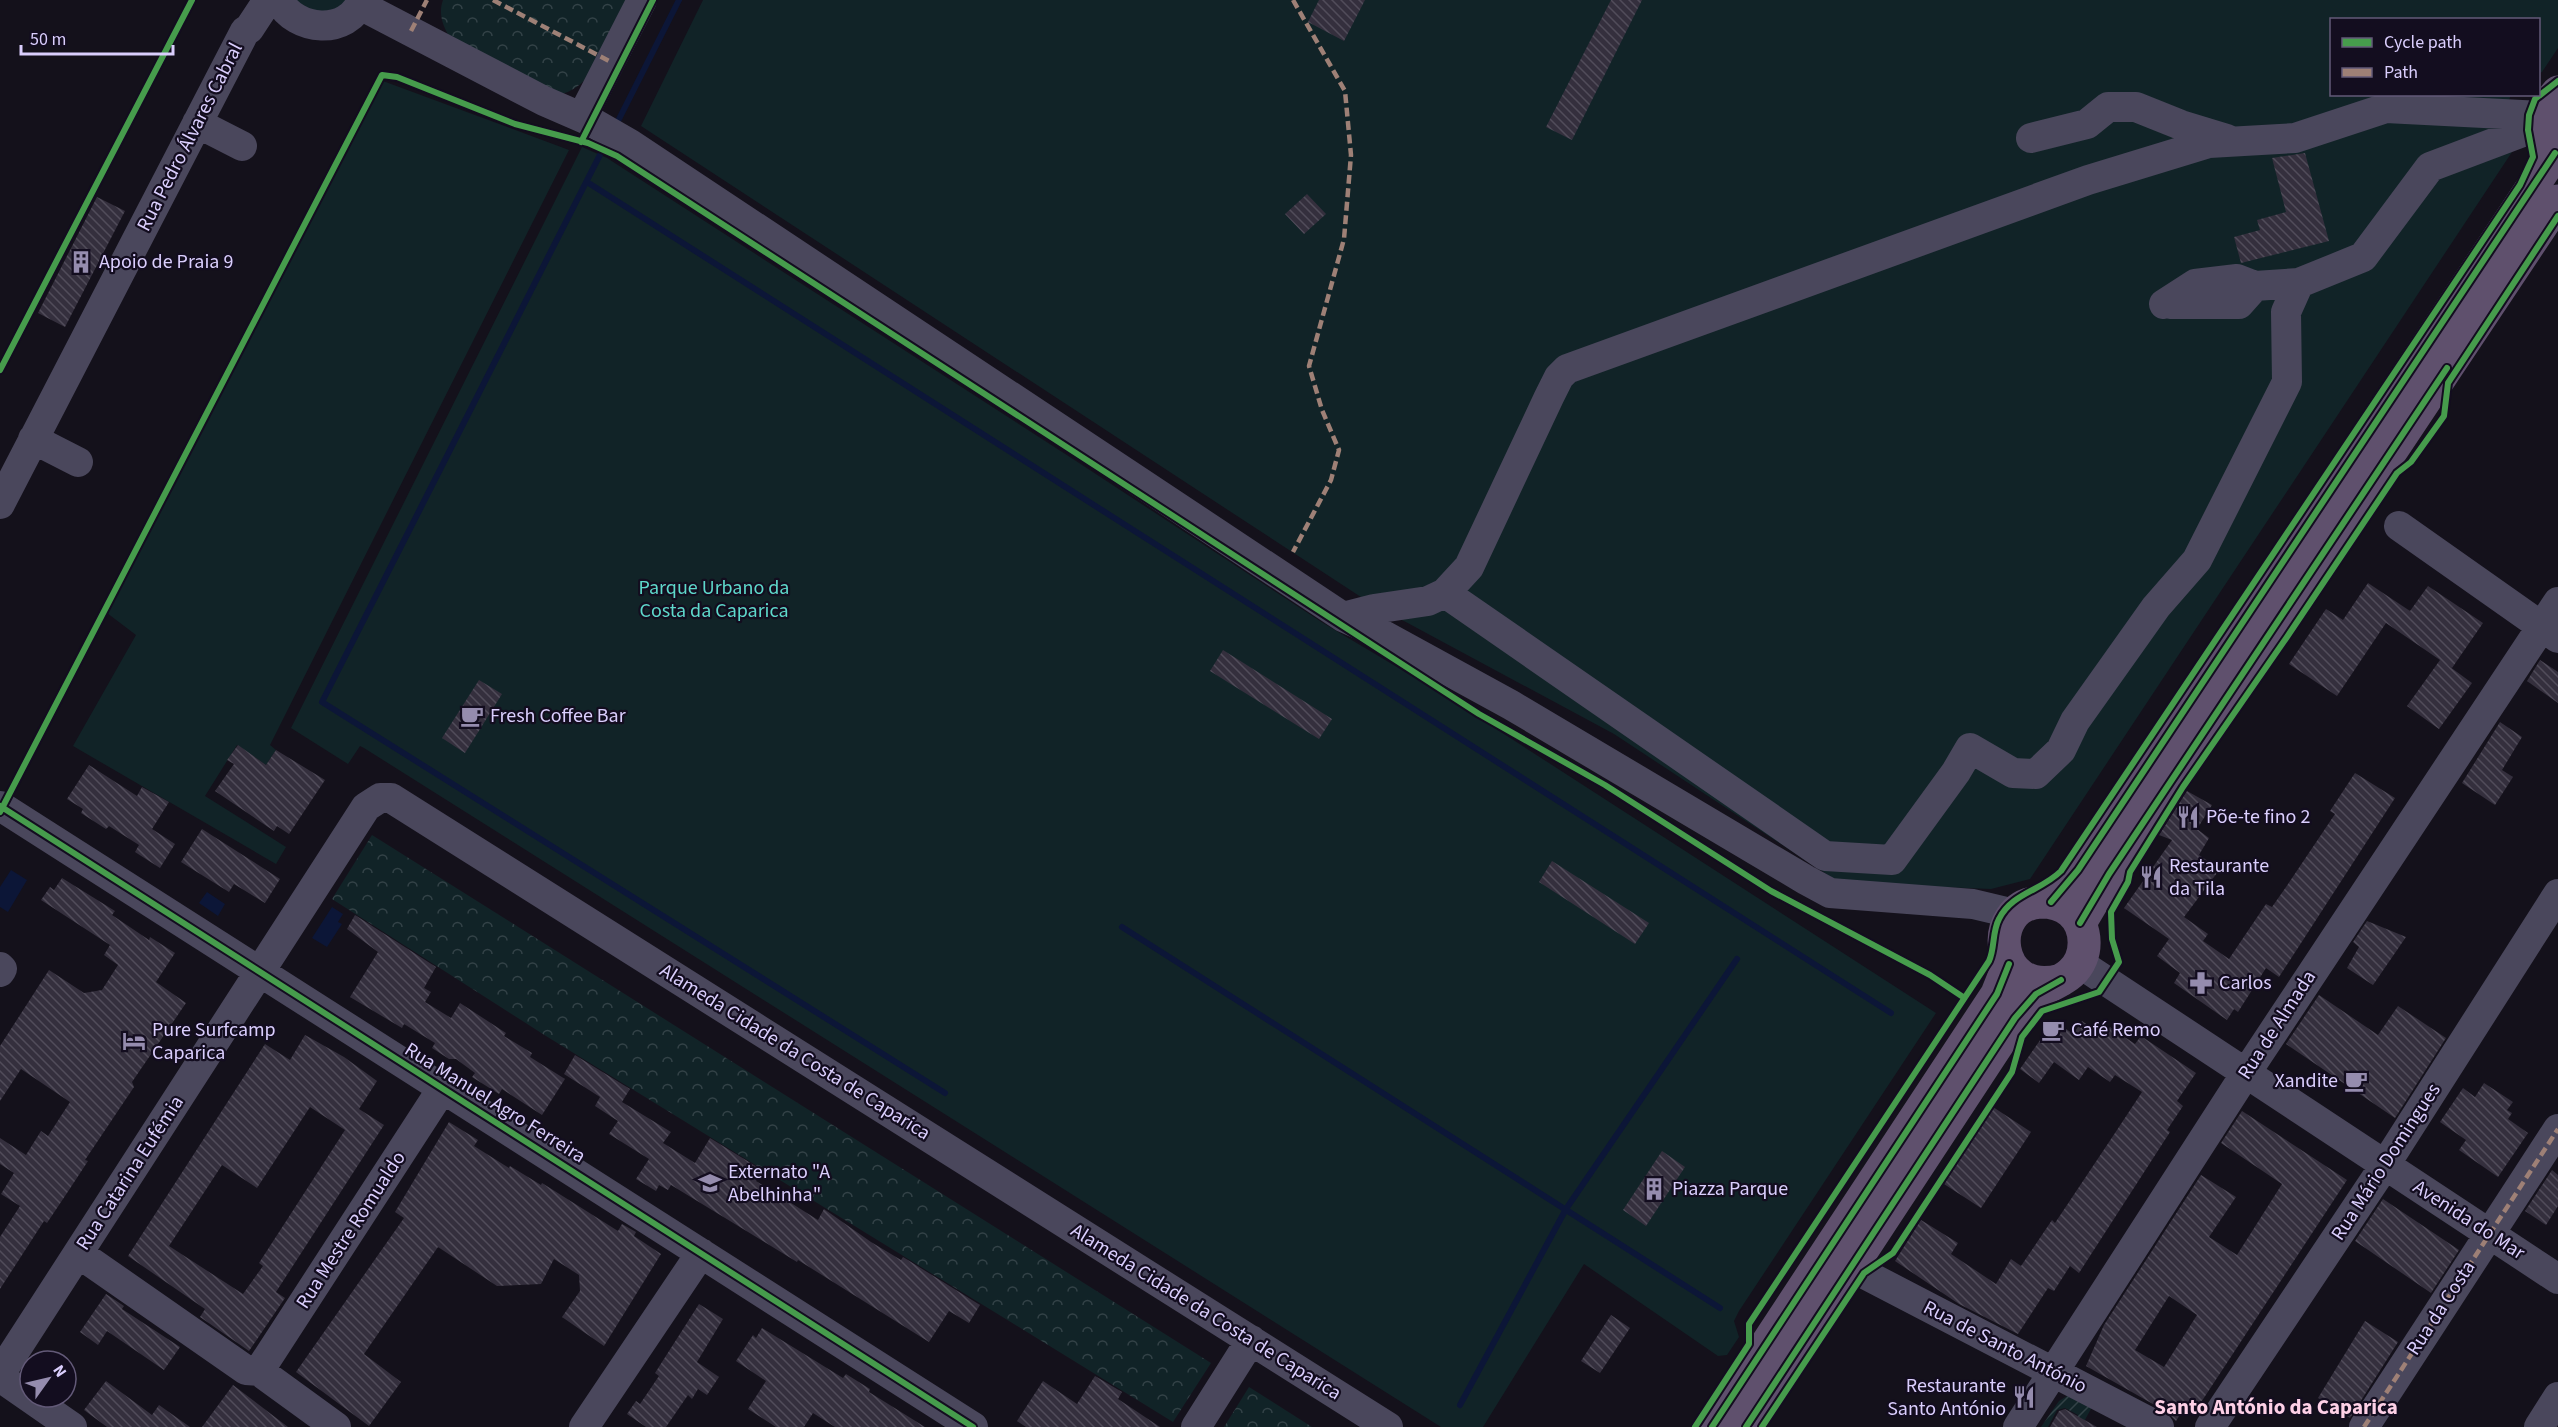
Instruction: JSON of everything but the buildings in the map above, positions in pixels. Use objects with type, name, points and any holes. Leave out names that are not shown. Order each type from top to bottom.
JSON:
[{"type":"main road","points":[[2051,902],[2078,870],[2552,129]]},
{"type":"main road","points":[[2080,923],[2109,874],[2558,201]]},
{"type":"main road","points":[[1746,1427],[2015,1018],[2036,994],[2070,971],[2084,950],[2084,936],[2080,923],[2063,906],[2051,902],[2038,902],[2025,906],[2014,914],[2007,925],[2004,951],[2009,964],[2016,972],[2036,983],[2049,983],[2070,971]]},
{"type":"main road","points":[[1712,1427],[1997,994],[2009,964]]},
{"type":"street","name":"Rua Pedro Álvares Cabral","points":[[0,504],[245,31],[249,29],[268,0]]},
{"type":"street","points":[[279,0],[285,10],[303,22]]},
{"type":"street","points":[[586,119],[642,0]]},
{"type":"street","name":"Rua Pedro Álvares Cabral","points":[[249,29],[282,22],[303,22],[313,26],[332,25],[350,16],[361,3]]},
{"type":"street","points":[[361,3],[544,101],[586,119],[630,144],[1343,617],[1385,636],[1511,705],[1830,893],[1973,904],[2014,914]]},
{"type":"street","points":[[2031,138],[2088,124],[2108,107],[2136,107],[2231,140]]},
{"type":"street","points":[[1343,617],[1374,609],[1428,601],[1445,594],[1469,567],[1549,397],[1559,377],[1567,369],[2088,180],[2209,142],[2295,138],[2386,108],[2552,129]]},
{"type":"street","points":[[197,123],[242,146]]},
{"type":"street","points":[[2164,304],[2195,284],[2237,279],[2255,286],[2299,283],[2363,257],[2430,167],[2528,130],[2552,129]]},
{"type":"street","points":[[1445,594],[1825,856],[1892,860],[1956,772],[1970,748],[2013,773],[2036,774],[2061,750],[2075,721],[2149,616],[2197,560],[2288,382],[2286,312],[2299,283]]},
{"type":"street","points":[[33,439],[78,462]]},
{"type":"street","points":[[2399,526],[2550,633]]},
{"type":"street","name":"Rua de Almada","points":[[2018,1427],[2246,1073],[2550,633],[2558,602]]},
{"type":"street","name":"Alameda Cidade da Costa de Caparica","points":[[260,972],[366,807],[380,798],[392,798],[1389,1427]]},
{"type":"street","name":"Rua Manuel Agro Ferreira","points":[[0,806],[973,1427]]},
{"type":"street","name":"Rua Mário Domingues","points":[[2210,1427],[2385,1165],[2558,894]]},
{"type":"street","points":[[0,967],[2,969],[0,972]]},
{"type":"street","name":"Avenida do Mar","points":[[2070,971],[2246,1073],[2558,1279]]},
{"type":"street","name":"Rua Catarina Eufémia","points":[[0,1376],[260,972]]},
{"type":"street","name":"Rua Mestre Romualdo","points":[[259,1371],[442,1089]]},
{"type":"street","name":"Rua da Costa","points":[[2364,1427],[2558,1129]]},
{"type":"street","points":[[584,1427],[701,1253]]},
{"type":"street","points":[[78,1254],[246,1370],[259,1371],[336,1427]]},
{"type":"street","name":"Rua de Santo António","points":[[1851,1267],[2159,1427]]},
{"type":"street","points":[[1196,1427],[1251,1340]]},
{"type":"street","points":[[0,1376],[72,1427]]},
{"type":"street","points":[[2539,1427],[2558,1397]]},
{"type":"green space","points":[[293,0],[349,0],[342,8],[315,15]]},
{"type":"green space","points":[[443,0],[631,0],[604,55],[595,68],[574,89],[562,94],[450,38],[442,20]]},
{"type":"green space","points":[[703,0],[2558,0],[2558,48],[2540,73],[2540,18],[2330,18],[2330,96],[2511,96],[2506,107],[2516,146],[2030,879],[1991,889],[1840,883],[1614,734],[1404,621],[1374,609],[1364,599],[641,126]]},
{"type":"green space","points":[[383,81],[569,150],[270,745],[276,750],[266,765],[237,745],[205,796],[286,847],[276,864],[73,746],[136,635],[107,613]]},
{"type":"green space","name":"Parque Urbano da Costa da Caparica","points":[[582,147],[607,158],[1323,623],[1439,692],[1936,1013],[1739,1311],[1734,1321],[1739,1337],[1727,1355],[1718,1356],[1584,1264],[1483,1427],[1441,1427],[364,748],[360,746],[348,764],[291,728]]},
{"type":"green space","points":[[372,835],[1211,1363],[1173,1422],[546,1036],[332,899]]},
{"type":"green space","points":[[1249,1387],[1312,1427],[1224,1427]]},
{"type":"green space","points":[[2067,1396],[2092,1407],[2081,1427],[2071,1427],[2078,1415],[2065,1408],[2057,1410],[2048,1427],[2041,1427],[2059,1401]]},
{"type":"water","points":[[11,870],[27,880],[8,912],[0,907],[0,887]]},
{"type":"water","points":[[207,892],[225,904],[218,916],[199,903]]},
{"type":"water","points":[[332,907],[343,914],[338,922],[342,924],[327,947],[312,938]]},
{"type":"waterway","points":[[615,127],[679,0]]},
{"type":"waterway","points":[[607,141],[322,702],[945,1093]]},
{"type":"waterway","points":[[587,182],[1891,1013]]},
{"type":"waterway","points":[[1122,927],[1720,1308]]},
{"type":"waterway","points":[[1460,1405],[1566,1209],[1737,959]]},
{"type":"marked path","points":[[411,31],[427,0]]},
{"type":"marked path","points":[[493,0],[611,62]]},
{"type":"marked path","points":[[1293,0],[1345,91],[1351,155],[1344,239],[1309,366],[1322,410],[1339,450],[1331,480],[1293,552]]},
{"type":"marked path","points":[[2364,1427],[2558,1129]]},
{"type":"cycle path","points":[[0,370],[192,0]]},
{"type":"cycle path","points":[[581,142],[653,0]]},
{"type":"cycle path","points":[[0,812],[382,75],[397,77],[515,124],[588,143],[617,156],[1479,714],[1605,785],[1771,891],[1930,975],[1963,997]]},
{"type":"cycle path","points":[[2540,95],[2558,81]]},
{"type":"cycle path","points":[[1695,1427],[1749,1344],[1749,1324],[1989,961],[1999,919],[2011,903],[2061,871],[2520,185],[2533,157],[2528,130],[2529,115],[2535,99],[2539,96]]},
{"type":"cycle path","points":[[2051,902],[2078,870],[2555,153]]},
{"type":"cycle path","points":[[1762,1427],[1864,1273],[1893,1253],[2012,1072],[2022,1037],[2042,1011],[2099,992],[2119,962],[2112,939],[2111,912],[2128,882],[2130,872],[2183,787],[2397,473],[2411,462],[2444,416],[2448,383],[2558,216]]},
{"type":"cycle path","points":[[2080,923],[2109,874],[2447,368]]},
{"type":"cycle path","points":[[0,806],[973,1427]]},
{"type":"cycle path","points":[[1712,1427],[1997,994],[2009,964]]},
{"type":"cycle path","points":[[1746,1427],[2015,1018],[2036,994],[2061,980]]},
{"type":"place","name":"Apoio de Praia 9","points":[[81,262]]},
{"type":"place","name":"Fresh Coffee Bar","points":[[472,716]]},
{"type":"place","name":"Põe-te fino 2","points":[[2188,817]]},
{"type":"place","name":"Restaurante da Tila","points":[[2151,877]]},
{"type":"place","name":"Carlos","points":[[2201,983]]},
{"type":"place","name":"Café Remo","points":[[2053,1030]]},
{"type":"place","name":"Pure Surfcamp Caparica","points":[[134,1041]]},
{"type":"place","name":"Xandite","points":[[2356,1081]]},
{"type":"place","name":"Externato \"A Abelhinha\"","points":[[710,1183]]},
{"type":"place","name":"Piazza Parque","points":[[1654,1189]]},
{"type":"place","name":"Restaurante Santo António","points":[[2024,1397]]},
{"type":"district","name":"Santo António da Caparica","points":[[2276,1407]]}]
